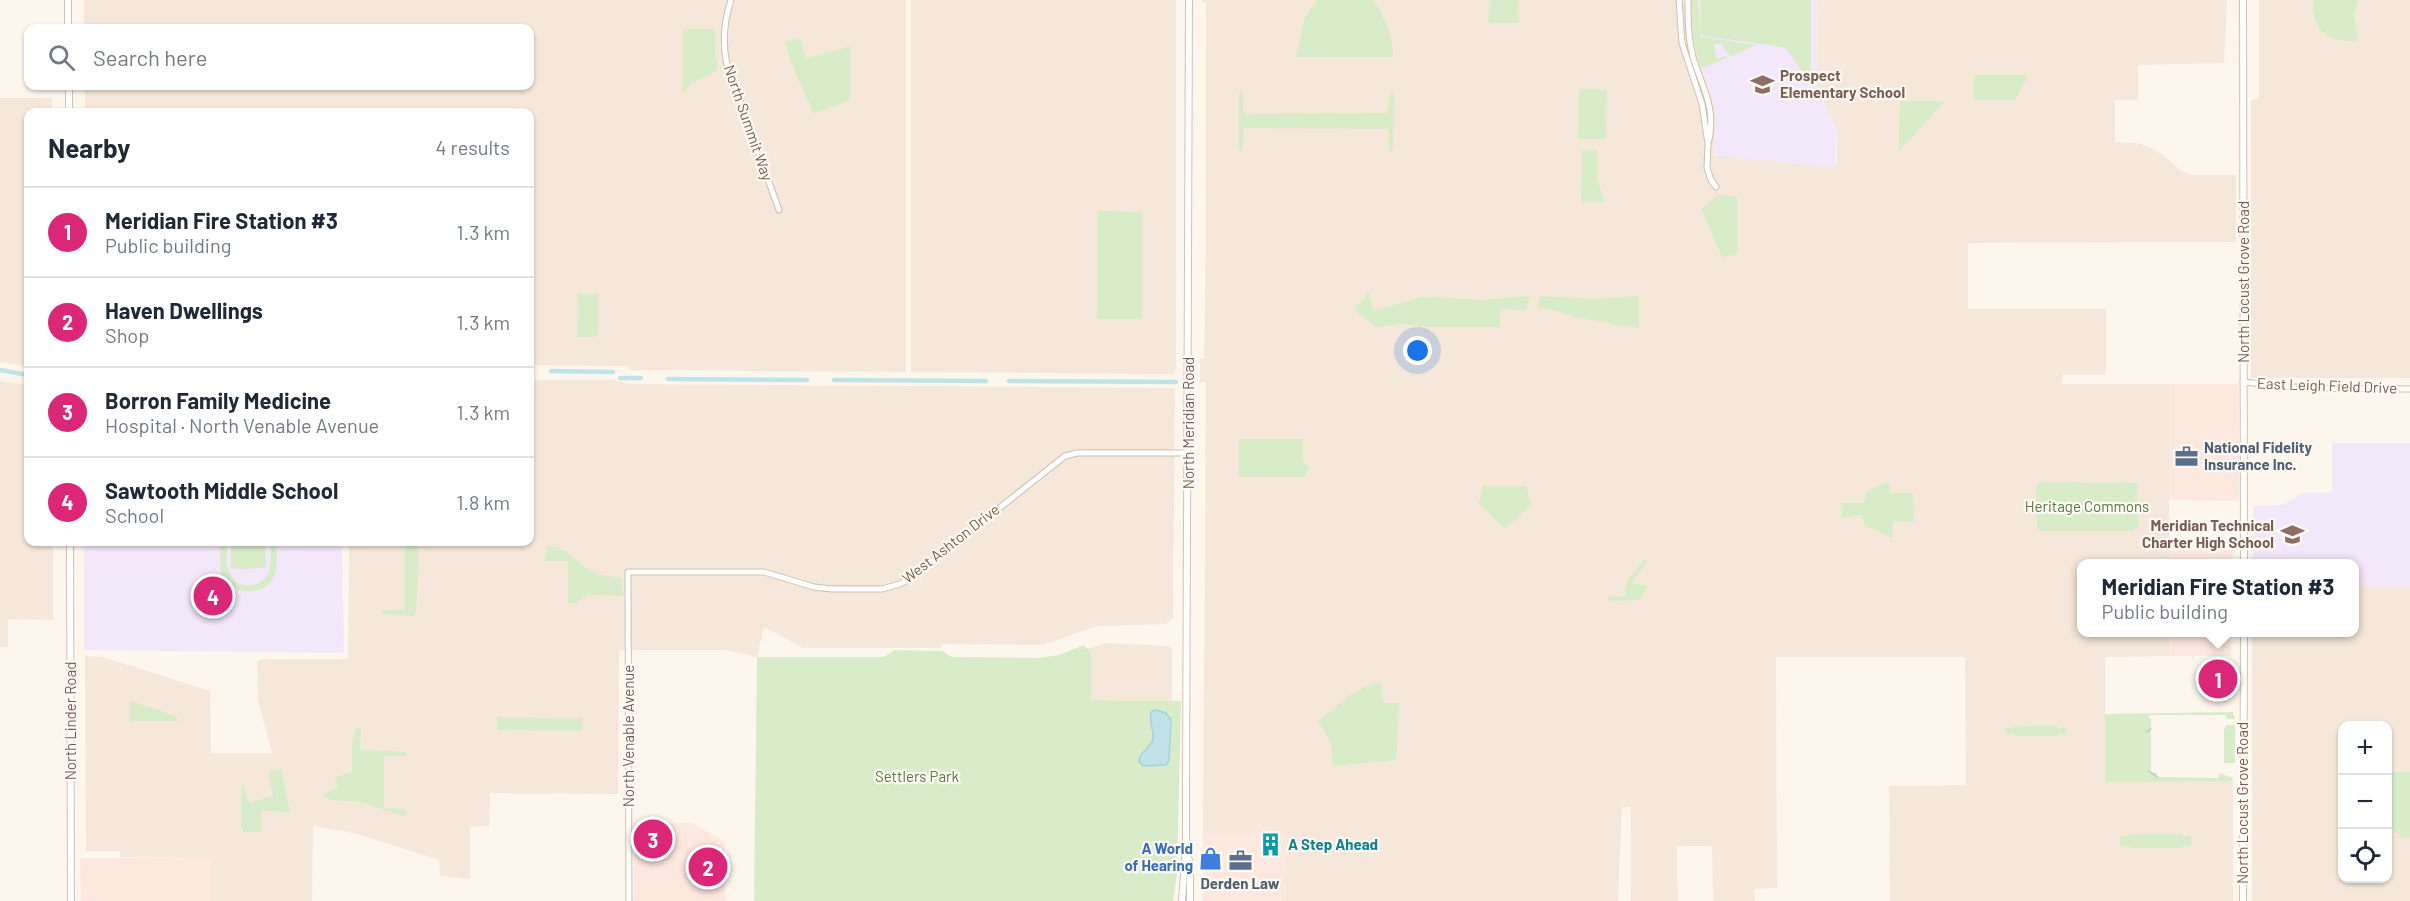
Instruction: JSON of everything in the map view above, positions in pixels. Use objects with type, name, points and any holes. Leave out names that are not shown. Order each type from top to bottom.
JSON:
[{"type":"main road","points":[[68,0],[68,24]]},
{"type":"main road","name":"North Meridian Road","points":[[1182,901],[1186,846],[1189,0]]},
{"type":"main road","name":"North Locust Grove Road","points":[[2243,0],[2244,559]]},
{"type":"main road","points":[[69,90],[69,108]]},
{"type":"main road","name":"North Linder Road","points":[[70,546],[71,901]]},
{"type":"main road","name":"North Locust Grove Road","points":[[2243,901],[2244,637]]},
{"type":"main road","name":"North Meridian Road","points":[[1186,846],[1190,866],[1190,901]]},
{"type":"street","name":"North Summit Way","points":[[731,0],[726,17],[724,40],[727,65],[779,210]]},
{"type":"street","points":[[1679,0],[1682,43],[1702,104],[1708,144]]},
{"type":"street","points":[[1688,0],[1690,45],[1709,100],[1712,119],[1707,168],[1716,187]]},
{"type":"street","name":"East Leigh Field Drive","points":[[2243,382],[2305,388],[2410,388]]},
{"type":"street","name":"West Ashton Drive","points":[[628,572],[756,572],[822,588],[891,587],[911,578],[1065,456],[1077,453],[1189,453]]},
{"type":"street","name":"North Venable Avenue","points":[[628,572],[629,901]]},
{"type":"shaded area","points":[[84,0],[906,0],[906,372],[629,370],[628,366],[534,365],[534,108],[85,108],[85,90],[534,90],[534,24],[84,24]]},
{"type":"shaded area","points":[[911,0],[1176,0],[1176,368],[1174,374],[911,372]]},
{"type":"shaded area","points":[[1202,0],[1692,0],[1692,24],[1696,49],[1716,115],[1714,155],[1798,163],[1837,163],[1837,132],[1816,86],[1817,0],[2227,0],[2224,63],[2138,65],[2138,100],[2115,100],[2115,142],[2137,143],[2149,147],[2162,154],[2179,169],[2192,175],[2236,175],[2236,242],[1968,243],[1968,309],[2106,309],[2106,375],[2063,375],[2062,384],[2169,384],[2169,559],[2077,559],[2077,637],[2169,637],[2169,656],[2105,657],[2105,781],[2233,781],[2233,901],[1890,901],[1889,786],[1966,785],[1965,657],[1776,657],[1777,888],[1755,889],[1755,901],[1713,901],[1712,846],[1677,846],[1678,901],[1631,901],[1631,807],[1622,807],[1618,901],[1286,901],[1285,833],[1203,833],[1206,382],[1200,382],[1200,359],[1204,359],[1206,242],[1206,3]]},
{"type":"shaded area","name":"Prospect Elementary School","points":[[1692,0],[1817,0],[1816,86],[1837,132],[1835,168],[1714,155],[1716,115],[1696,49],[1692,24]]},
{"type":"shaded area","points":[[2259,0],[2410,0],[2410,378],[2251,378],[2251,100],[2259,99]]},
{"type":"shaded area","points":[[0,98],[52,98],[52,108],[24,108],[24,365],[0,362]]},
{"type":"shaded area","points":[[534,380],[613,380],[629,384],[1175,388],[1173,618],[1166,624],[1097,626],[1043,645],[941,644],[941,648],[803,648],[764,627],[757,657],[726,650],[619,650],[618,794],[490,793],[489,826],[470,827],[470,879],[440,876],[439,860],[354,833],[313,826],[312,901],[211,901],[210,858],[120,857],[120,851],[86,851],[85,656],[103,657],[210,691],[211,753],[272,753],[258,700],[257,661],[263,659],[348,659],[349,546],[534,546]]},
{"type":"shaded area","points":[[0,381],[24,384],[24,546],[53,546],[53,620],[8,619],[8,647],[0,647]]},
{"type":"shaded area","points":[[2169,384],[2239,384],[2239,501],[2169,500]]},
{"type":"shaded area","points":[[2332,443],[2410,443],[2410,586],[2359,586],[2359,559],[2253,559],[2253,506],[2282,505],[2302,493],[2332,492]]},
{"type":"shaded area","points":[[84,546],[342,546],[344,653],[84,650]]},
{"type":"shaded area","points":[[2233,550],[2233,559],[2169,559],[2169,551]]},
{"type":"shaded area","points":[[2359,586],[2410,586],[2410,901],[2252,901],[2252,637],[2359,637]]},
{"type":"shaded area","points":[[2169,637],[2231,637],[2231,656],[2169,656]]},
{"type":"shaded area","points":[[1106,643],[1169,646],[1172,650],[1172,701],[1090,700],[1091,653],[1087,649]]},
{"type":"shaded area","points":[[634,823],[693,823],[725,842],[725,901],[634,901]]},
{"type":"shaded area","points":[[1203,833],[1285,833],[1286,901],[1203,901]]},
{"type":"shaded area","points":[[80,858],[211,858],[211,901],[81,901]]},
{"type":"green space","points":[[1317,0],[1372,0],[1387,27],[1392,42],[1393,57],[1296,57],[1305,17]]},
{"type":"green space","points":[[1490,0],[1518,0],[1519,21],[1516,23],[1488,23]]},
{"type":"green space","points":[[1692,0],[1698,0],[1701,37],[1756,45],[1730,57],[1721,43],[1714,45],[1717,59],[1726,56],[1727,58],[1702,68],[1694,43]]},
{"type":"green space","points":[[1700,0],[1811,0],[1811,80],[1808,80],[1783,47],[1703,36]]},
{"type":"green space","points":[[2313,0],[2358,0],[2354,14],[2358,41],[2338,40],[2324,33],[2316,20]]},
{"type":"green space","points":[[683,29],[715,29],[718,70],[690,84],[686,91],[683,91]]},
{"type":"green space","points":[[800,38],[806,59],[850,46],[850,100],[813,114],[785,42]]},
{"type":"green space","points":[[1974,75],[2027,75],[2027,77],[2015,100],[1974,100]]},
{"type":"green space","points":[[1579,89],[1607,90],[1606,139],[1578,139]]},
{"type":"green space","points":[[1243,90],[1243,111],[1246,114],[1387,113],[1391,90],[1394,93],[1393,149],[1389,152],[1389,131],[1387,129],[1244,128],[1242,152],[1239,149],[1239,92]]},
{"type":"green space","points":[[1900,101],[1945,101],[1899,151]]},
{"type":"green space","points":[[1582,150],[1597,150],[1597,179],[1605,202],[1581,202]]},
{"type":"green space","points":[[1718,195],[1737,196],[1737,254],[1722,257],[1701,209]]},
{"type":"green space","points":[[1097,211],[1142,212],[1142,319],[1097,319]]},
{"type":"green space","points":[[1367,290],[1374,310],[1424,297],[1483,300],[1530,296],[1526,310],[1500,309],[1500,327],[1424,327],[1402,324],[1376,327],[1355,310],[1355,306],[1364,300]]},
{"type":"green space","points":[[578,294],[598,294],[598,335],[595,337],[577,337]]},
{"type":"green space","points":[[1541,296],[1591,299],[1639,296],[1639,328],[1574,317],[1537,307]]},
{"type":"green space","points":[[1239,439],[1303,439],[1303,462],[1310,467],[1304,477],[1239,477]]},
{"type":"green space","points":[[1888,481],[1890,493],[1913,493],[1914,522],[1893,521],[1892,538],[1865,526],[1862,515],[1842,518],[1841,503],[1864,503],[1866,492]]},
{"type":"green space","name":"Heritage Commons","points":[[2041,482],[2137,483],[2138,528],[2133,531],[2040,531],[2037,526],[2036,485]]},
{"type":"green space","points":[[1483,486],[1527,486],[1529,500],[1532,504],[1505,529],[1479,504]]},
{"type":"green space","points":[[220,546],[227,546],[227,566],[230,574],[239,583],[251,585],[257,584],[267,576],[270,546],[276,546],[277,568],[268,585],[262,589],[248,591],[228,583],[227,586],[221,585]]},
{"type":"green space","points":[[231,546],[265,546],[266,568],[231,569]]},
{"type":"green space","points":[[405,546],[419,546],[416,613],[413,616],[383,614],[381,610],[405,610]]},
{"type":"green space","points":[[547,546],[559,548],[592,571],[621,578],[623,596],[587,595],[576,603],[568,603],[568,561],[545,561]]},
{"type":"green space","points":[[1645,559],[1647,562],[1631,583],[1648,586],[1640,600],[1609,601],[1608,597],[1625,596],[1627,581]]},
{"type":"green space","name":"Settlers Park","points":[[1084,645],[1091,653],[1091,700],[1181,701],[1177,873],[1173,901],[754,901],[757,657],[884,657],[894,650],[942,651],[952,657],[1039,658],[1059,655]]},
{"type":"green space","points":[[1380,682],[1383,703],[1399,703],[1396,760],[1333,766],[1331,743],[1318,721],[1354,693]]},
{"type":"green space","points":[[130,701],[176,716],[178,721],[131,721],[130,724]]},
{"type":"green space","points":[[2233,712],[2235,719],[2227,719],[2225,715],[2149,715],[2148,717],[2151,719],[2151,772],[2157,773],[2158,777],[2218,778],[2220,773],[2232,778],[2233,781],[2105,782],[2105,714]]},
{"type":"green space","points":[[497,717],[582,718],[582,731],[497,730]]},
{"type":"green space","points":[[2057,725],[2057,728],[2066,728],[2067,734],[2014,736],[2014,734],[2005,734],[2004,728],[2014,728],[2014,726]]},
{"type":"green space","points":[[2227,725],[2235,725],[2235,763],[2224,763],[2224,730]]},
{"type":"green space","points":[[355,728],[361,728],[360,749],[406,752],[406,756],[384,756],[384,808],[406,809],[405,817],[361,802],[331,800],[321,796],[338,787],[335,777],[352,772]]},
{"type":"green space","points":[[281,769],[290,812],[261,811],[261,832],[244,832],[241,827],[241,787],[243,784],[249,803],[273,796],[268,772]]},
{"type":"green space","points":[[2392,772],[2410,772],[2410,837],[2402,836],[2392,830]]},
{"type":"green space","points":[[2129,834],[2182,834],[2191,836],[2192,846],[2129,848],[2129,846],[2120,846],[2120,836],[2129,836]]},
{"type":"water","points":[[1155,710],[1166,713],[1171,720],[1169,761],[1166,765],[1143,766],[1139,759],[1152,742],[1150,716]]},
{"type":"waterway","points":[[0,370],[24,374]]},
{"type":"waterway","points":[[551,371],[613,372]]},
{"type":"waterway","points":[[620,378],[641,378]]},
{"type":"waterway","points":[[668,379],[807,380]]},
{"type":"waterway","points":[[834,380],[986,381]]},
{"type":"waterway","points":[[1009,381],[1176,382]]},
{"type":"waterway","points":[[2147,732],[2151,728]]},
{"type":"waterway","points":[[2149,771],[2157,777]]},
{"type":"place","name":"Prospect Elementary School","points":[[1762,85]]},
{"type":"place","name":"National Fidelity Insurance Inc.","points":[[2186,457]]},
{"type":"place","name":"Meridian Technical Charter High School","points":[[2292,535]]},
{"type":"place","name":"Sawtooth Middle School","points":[[213,596]]},
{"type":"place","name":"Meridian Fire Station #3","points":[[2218,679]]},
{"type":"place","name":"Borron Family Medicine","points":[[653,839]]},
{"type":"place","name":"A Step Ahead","points":[[1270,845]]},
{"type":"place","name":"A World of Hearing","points":[[1211,858]]},
{"type":"place","name":"Derden Law","points":[[1240,860]]},
{"type":"place","name":"Haven Dwellings","points":[[708,867]]}]
